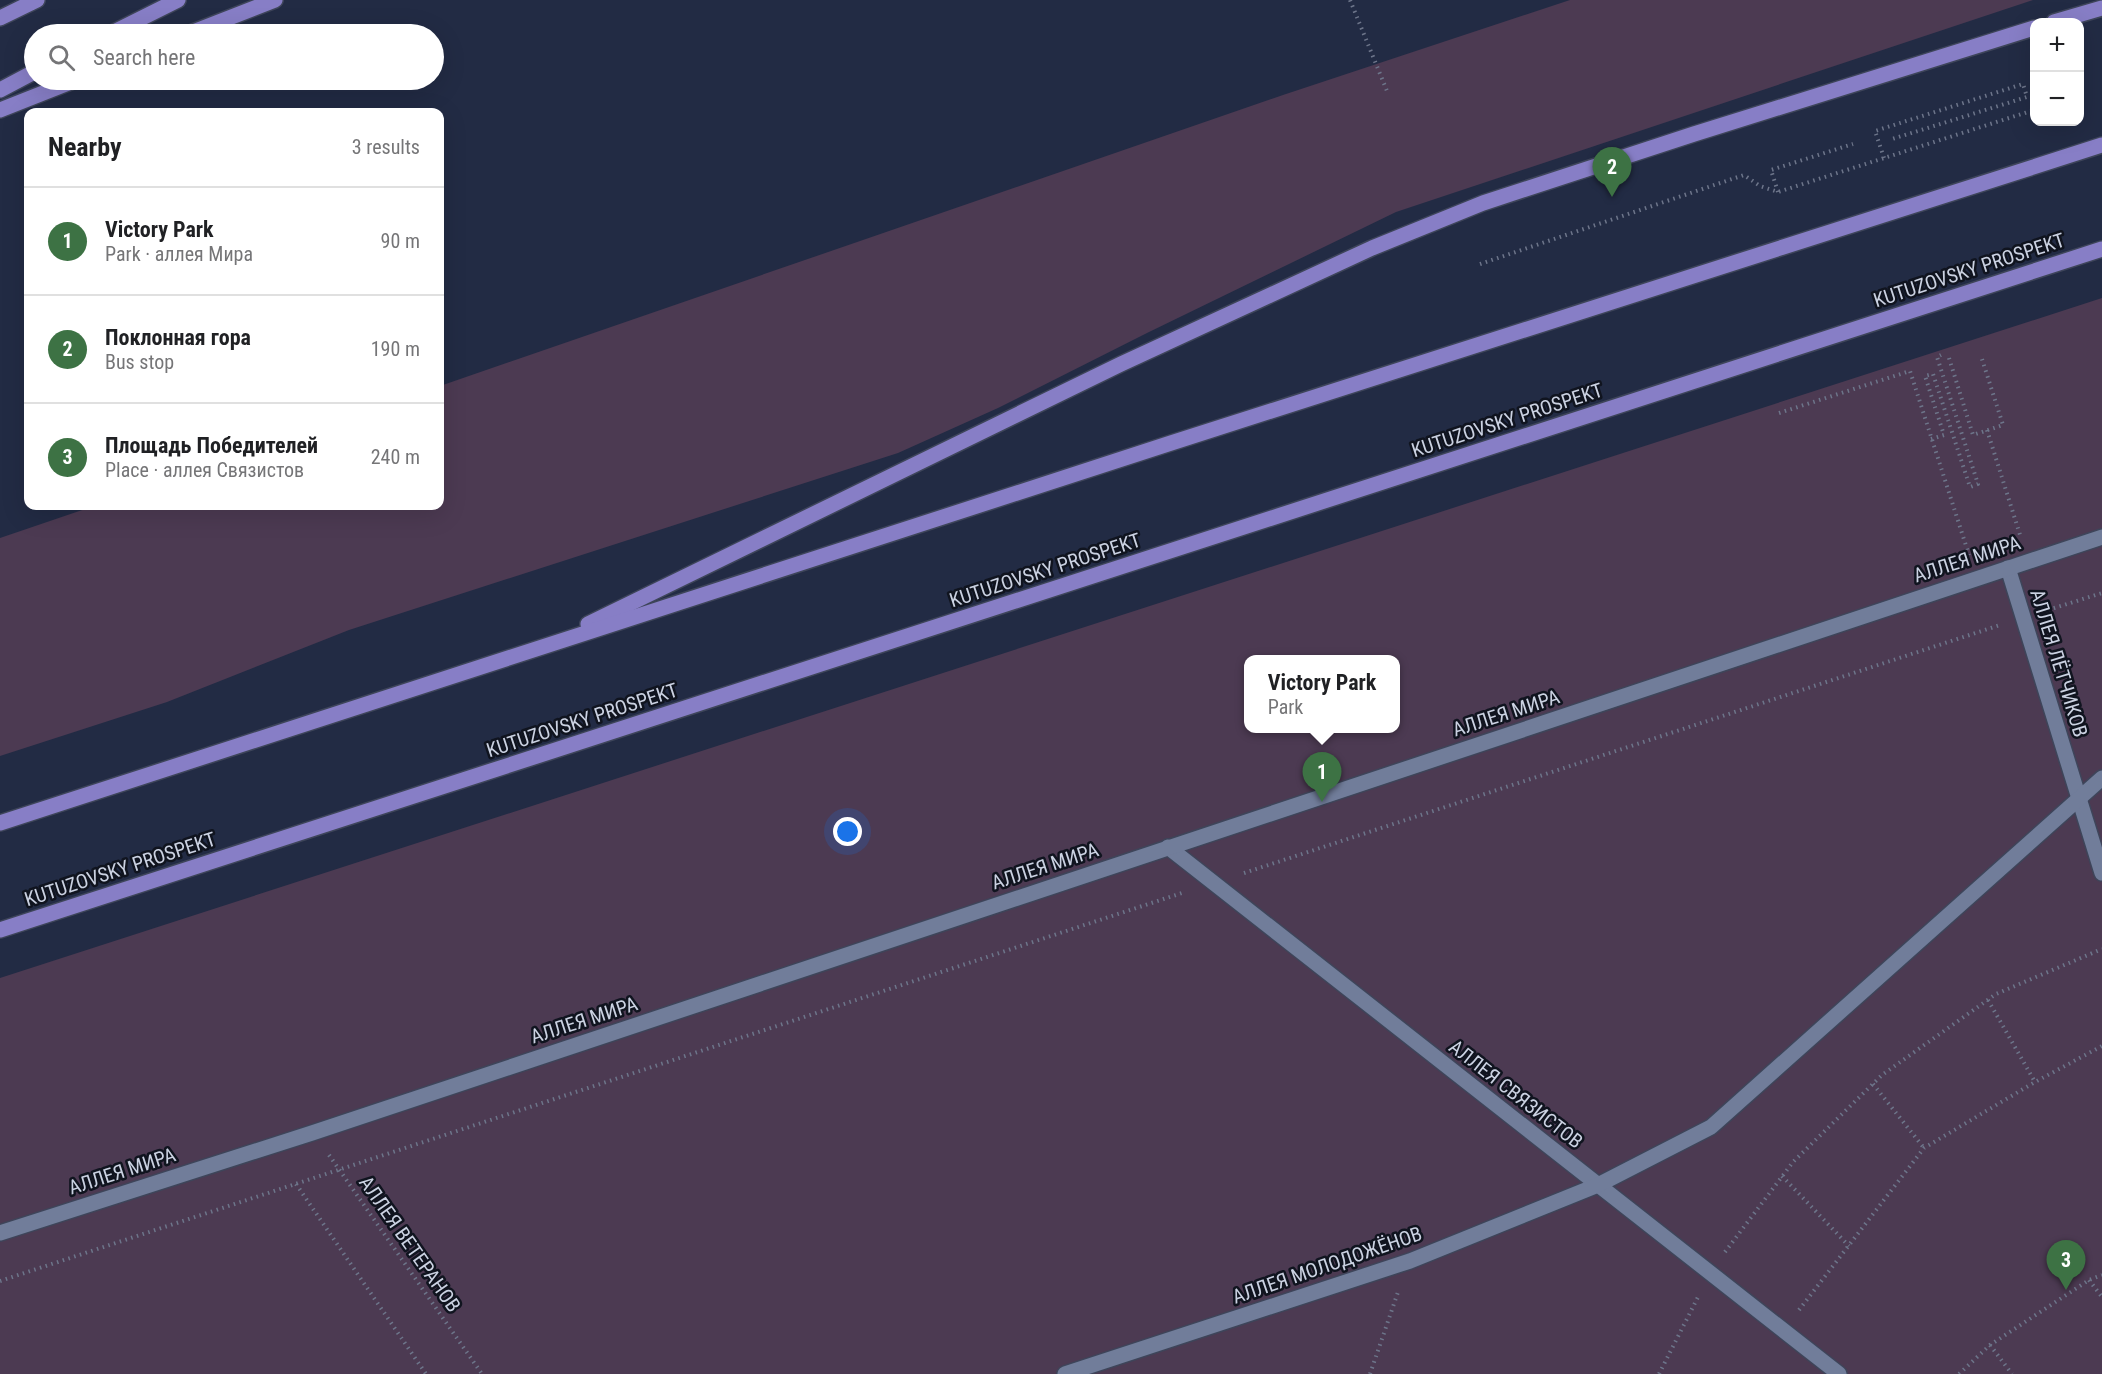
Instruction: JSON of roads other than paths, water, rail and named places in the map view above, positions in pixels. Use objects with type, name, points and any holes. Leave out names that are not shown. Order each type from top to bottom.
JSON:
[{"type":"main road","points":[[0,18],[37,0]]},
{"type":"main road","points":[[130,24],[178,0]]},
{"type":"main road","points":[[214,24],[275,0]]},
{"type":"main road","points":[[2068,18],[2102,8]]},
{"type":"main road","points":[[539,648],[1111,369],[1372,248],[1483,203],[2030,29]]},
{"type":"main road","points":[[0,90],[24,77]]},
{"type":"main road","points":[[0,110],[51,90]]},
{"type":"main road","points":[[0,823],[2102,145]]},
{"type":"main road","name":"KUTUZOVSKY PROSPEKT","points":[[0,930],[2102,249]]},
{"type":"street","name":"АЛЛЕЯ МИРА","points":[[0,1233],[312,1133],[2102,537]]},
{"type":"street","name":"АЛЛЕЯ ЛЁТЧИКОВ","points":[[2008,568],[2102,873]]},
{"type":"street","name":"АЛЛЕЯ МОЛОДОЖЁНОВ","points":[[1065,1374],[1410,1261],[1598,1185],[1711,1127],[2102,778]]},
{"type":"street","name":"АЛЛЕЯ СВЯЗИСТОВ","points":[[1168,847],[1839,1374]]},
{"type":"place","name":"Поклонная гора","points":[[1612,197]]},
{"type":"place","name":"Victory Park","points":[[1322,802]]},
{"type":"place","name":"Площадь Победителей","points":[[2066,1290]]}]
